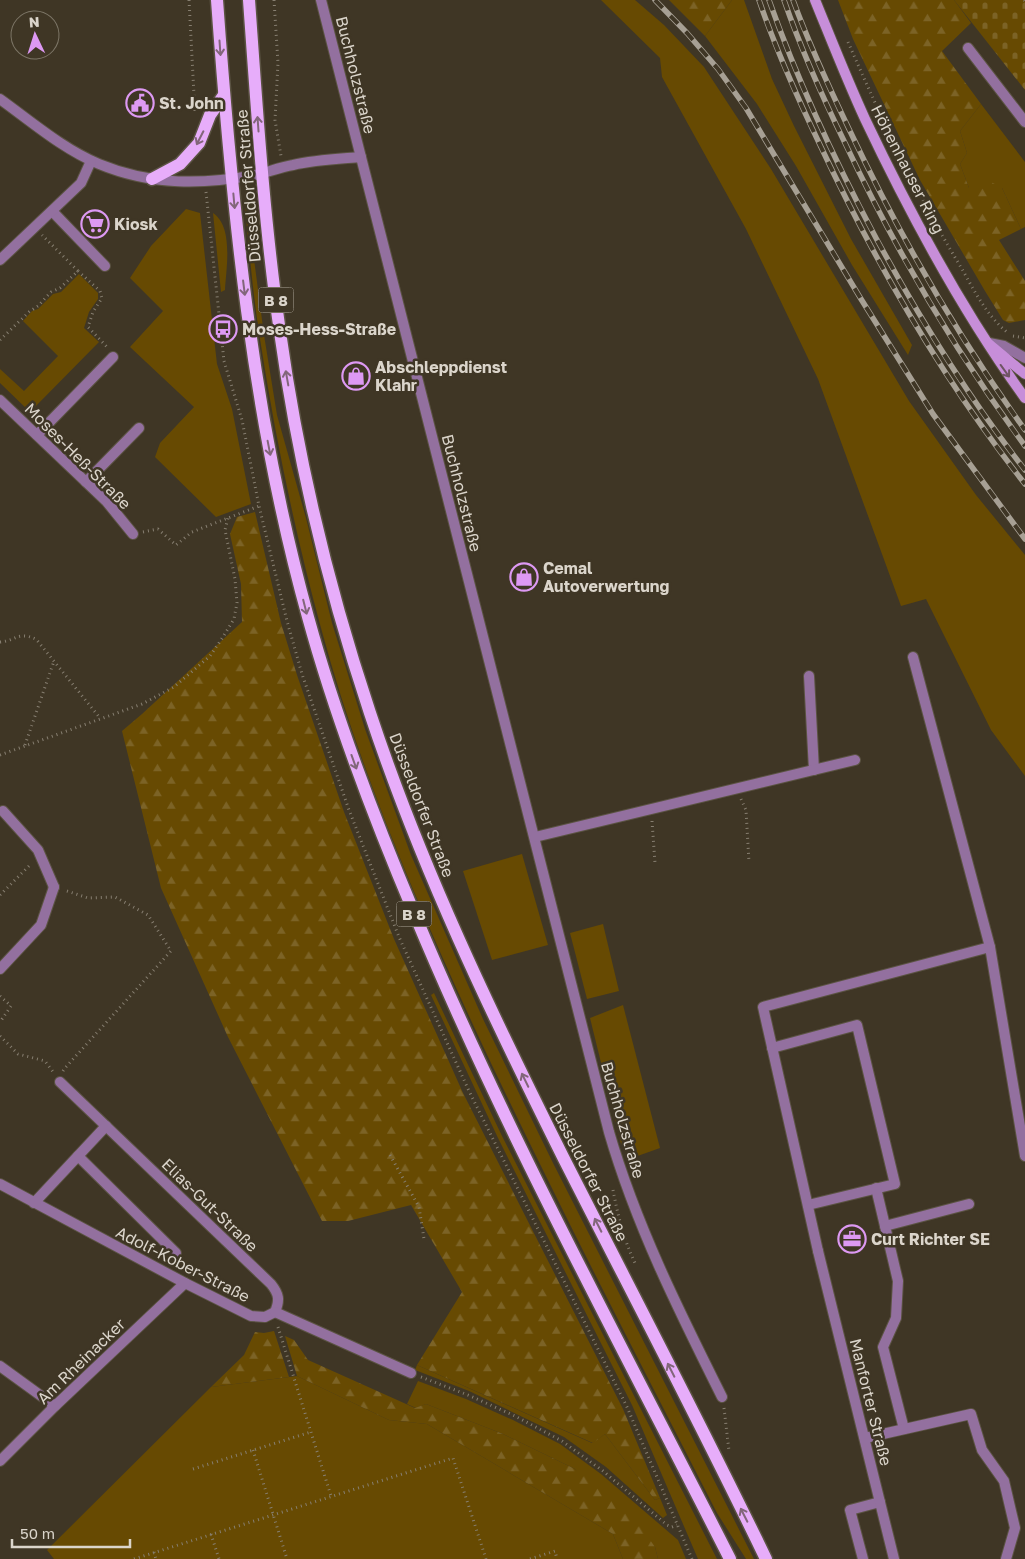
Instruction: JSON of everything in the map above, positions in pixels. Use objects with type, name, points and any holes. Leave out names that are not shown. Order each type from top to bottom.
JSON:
[{"type":"main road","name":"Düsseldorfer Straße","points":[[217,0],[232,179],[250,337],[263,418],[307,616],[340,724],[384,842],[438,971],[512,1131],[730,1559]]},
{"type":"main road","name":"Düsseldorfer Straße","points":[[249,0],[266,218],[280,333],[295,426],[338,608],[370,714],[413,832],[474,977],[766,1559]]},
{"type":"main road","points":[[152,179],[180,164],[198,143],[210,115],[224,95]]},
{"type":"street","name":"Buchholzstraße","points":[[321,0],[621,1174],[674,1302],[722,1397]]},
{"type":"street","name":"Höhenhauser Ring","points":[[814,0],[864,118],[919,228],[957,296],[989,343],[994,356],[1025,398]]},
{"type":"street","points":[[968,48],[1025,122]]},
{"type":"street","name":"Buchholzstraße","points":[[0,100],[53,138],[91,161],[125,174],[152,179],[192,182],[232,179],[282,167],[361,157]]},
{"type":"street","points":[[0,260],[81,183],[91,161]]},
{"type":"street","points":[[52,211],[105,266]]},
{"type":"street","name":"Höhenhauser Ring","points":[[989,343],[1025,374]]},
{"type":"street","points":[[989,343],[1004,346],[1025,358]]},
{"type":"street","points":[[37,435],[113,357]]},
{"type":"street","name":"Moses-Heß-Straße","points":[[0,400],[107,502],[133,534]]},
{"type":"street","points":[[86,482],[140,428]]},
{"type":"street","points":[[913,657],[990,947],[1025,1156]]},
{"type":"street","points":[[809,676],[814,770]]},
{"type":"street","points":[[535,837],[855,760]]},
{"type":"street","points":[[0,969],[41,925],[54,887],[38,850],[3,811]]},
{"type":"street","name":"Manforter Straße","points":[[894,1559],[818,1252],[763,1007],[990,947]]},
{"type":"street","points":[[772,1048],[857,1025],[895,1184],[808,1205]]},
{"type":"street","name":"Elias-Gut-Straße","points":[[60,1082],[271,1284],[277,1292],[279,1302],[275,1312]]},
{"type":"street","points":[[34,1203],[106,1126]]},
{"type":"street","points":[[78,1156],[176,1253]]},
{"type":"street","name":"Adolf-Kober-Straße","points":[[0,1184],[185,1283],[252,1316],[265,1317],[275,1312]]},
{"type":"street","points":[[876,1188],[898,1281],[896,1318],[883,1347],[904,1429]]},
{"type":"street","points":[[886,1226],[969,1204]]},
{"type":"street","name":"Am Rheinacker","points":[[0,1461],[185,1283]]},
{"type":"street","points":[[275,1312],[411,1373]]},
{"type":"street","points":[[0,1366],[55,1406]]},
{"type":"street","points":[[865,1438],[971,1414],[982,1450],[1004,1481],[1015,1528],[1006,1559]]},
{"type":"street","points":[[863,1559],[850,1510],[880,1502]]},
{"type":"path","points":[[189,0],[198,143]]},
{"type":"path","points":[[274,0],[278,63],[274,120],[282,167]]},
{"type":"path","points":[[846,40],[914,184],[954,257],[995,323],[1010,335],[1025,338]]},
{"type":"path","points":[[34,228],[100,291],[102,298],[93,312],[88,327],[110,349],[113,357]]},
{"type":"path","points":[[0,340],[51,292],[60,288],[78,270]]},
{"type":"path","points":[[133,534],[158,529],[176,545],[192,532],[259,506]]},
{"type":"path","points":[[0,755],[142,704],[174,687],[210,656],[234,619],[237,603],[235,579],[225,530],[228,518]]},
{"type":"path","points":[[0,642],[5,642],[18,636],[28,636],[36,639],[55,660],[100,718]]},
{"type":"path","points":[[25,745],[55,660]]},
{"type":"path","points":[[736,789],[746,810],[749,862]]},
{"type":"path","points":[[651,809],[655,863]]},
{"type":"path","points":[[0,895],[40,854]]},
{"type":"path","points":[[54,887],[88,898],[115,897],[148,916],[171,951],[65,1068],[60,1082]]},
{"type":"path","points":[[0,996],[11,1006],[0,1022]]},
{"type":"path","points":[[0,1036],[18,1054],[45,1060],[60,1082]]},
{"type":"path","points":[[390,1154],[418,1207],[424,1239]]},
{"type":"path","points":[[280,1337],[331,1496]]},
{"type":"path","points":[[411,1373],[515,1416],[562,1441],[603,1471],[666,1525],[672,1527],[678,1525]]},
{"type":"path","points":[[722,1397],[730,1457]]},
{"type":"path","points":[[193,1469],[311,1432]]},
{"type":"path","points":[[253,1450],[287,1559]]},
{"type":"path","points":[[134,1559],[453,1458],[486,1559]]},
{"type":"path","points":[[211,1534],[219,1559]]},
{"type":"path","points":[[530,1559],[555,1551],[557,1559]]},
{"type":"path","points":[[154,1552],[156,1559]]},
{"type":"green space","points":[[601,0],[635,0],[664,25],[704,67],[771,169],[909,401],[976,495],[1025,555],[1025,776],[991,730],[926,599],[901,606],[818,379],[746,229],[662,77],[660,58]]},
{"type":"green space","points":[[669,0],[732,0],[705,36]]},
{"type":"green space","points":[[732,0],[744,0],[772,79],[794,126],[851,239],[912,345],[908,355],[852,265],[796,166],[757,104],[705,36]]},
{"type":"green space","points":[[838,0],[954,0],[971,23],[942,51],[981,104],[960,131],[967,153],[960,164],[969,188],[984,178],[1002,188],[1021,229],[999,240],[1025,281],[1025,320],[1009,323],[1003,320],[920,180],[853,39]]},
{"type":"green space","points":[[954,0],[1025,0],[1025,90]]},
{"type":"green space","points":[[981,104],[1025,162],[1025,227],[1021,229],[1002,188],[969,188],[960,164],[967,153],[960,131]]},
{"type":"green space","points":[[245,206],[247,206],[264,335],[277,415],[306,518],[332,623],[365,729],[411,855],[483,1019],[553,1163],[754,1559],[746,1559],[717,1513],[533,1151],[431,931],[370,781],[336,680],[294,520],[272,412],[260,339]]},
{"type":"green space","points":[[186,209],[200,213],[217,364],[232,409],[251,504],[216,517],[155,457],[160,443],[194,407],[130,347],[163,311],[130,278],[151,246]]},
{"type":"green space","points":[[213,213],[220,219],[226,238],[225,290],[221,292]]},
{"type":"green space","points":[[79,274],[98,293],[98,299],[89,312],[84,328],[99,342],[30,412],[0,383],[0,369],[24,391],[58,356],[23,321],[53,294],[61,292]]},
{"type":"green space","points":[[255,512],[281,623],[297,675],[344,812],[394,939],[463,1093],[623,1409],[660,1498],[655,1500],[605,1434],[593,1443],[417,1365],[462,1292],[411,1205],[348,1221],[322,1221],[228,1037],[161,888],[122,731],[242,622],[241,584],[230,534],[237,517]]},
{"type":"green space","points":[[522,854],[548,945],[492,960],[463,871]]},
{"type":"green space","points":[[603,924],[619,991],[587,999],[570,933]]},
{"type":"green space","points":[[434,993],[502,1136],[717,1559],[698,1559],[632,1405],[498,1138],[431,995]]},
{"type":"green space","points":[[623,1005],[660,1148],[632,1158],[621,1144],[590,1018]]},
{"type":"green space","points":[[274,1331],[289,1377],[211,1387],[244,1355],[255,1332]]},
{"type":"green space","points":[[285,1336],[294,1340],[308,1360],[415,1408],[426,1404],[503,1434],[575,1469],[622,1501],[655,1547],[658,1559],[623,1559],[613,1534],[427,1424],[389,1420],[297,1376]]},
{"type":"green space","points":[[417,1365],[592,1443],[605,1434],[655,1500],[660,1498],[667,1515],[663,1518],[606,1467],[564,1437],[469,1391],[415,1370]]},
{"type":"green space","points":[[297,1376],[389,1420],[427,1424],[613,1534],[623,1559],[54,1559],[47,1550],[211,1387]]},
{"type":"green space","points":[[418,1381],[466,1399],[560,1444],[601,1474],[678,1540],[686,1559],[658,1559],[655,1547],[575,1469],[503,1434],[426,1404],[416,1408],[407,1404]]},
{"type":"railway","points":[[655,0],[718,69],[746,108],[933,414],[1025,539]]},
{"type":"railway","points":[[759,0],[780,56],[812,129],[889,279],[967,405],[1025,484]]},
{"type":"railway","points":[[769,0],[792,61],[818,121],[876,238],[964,386],[1025,470]]},
{"type":"railway","points":[[784,0],[820,90],[884,222],[950,336],[1025,446]]},
{"type":"railway","points":[[793,0],[812,49],[842,113],[868,168],[909,246],[976,358],[1025,430]]},
{"type":"place","name":"St. John","points":[[140,103]]},
{"type":"place","name":"Kiosk","points":[[95,224]]},
{"type":"place","name":"Moses-Hess-Straße","points":[[223,329]]},
{"type":"place","name":"Abschleppdienst Klahr","points":[[356,376]]},
{"type":"place","name":"Cemal Autoverwertung","points":[[524,577]]},
{"type":"place","name":"Curt Richter SE","points":[[852,1239]]}]
